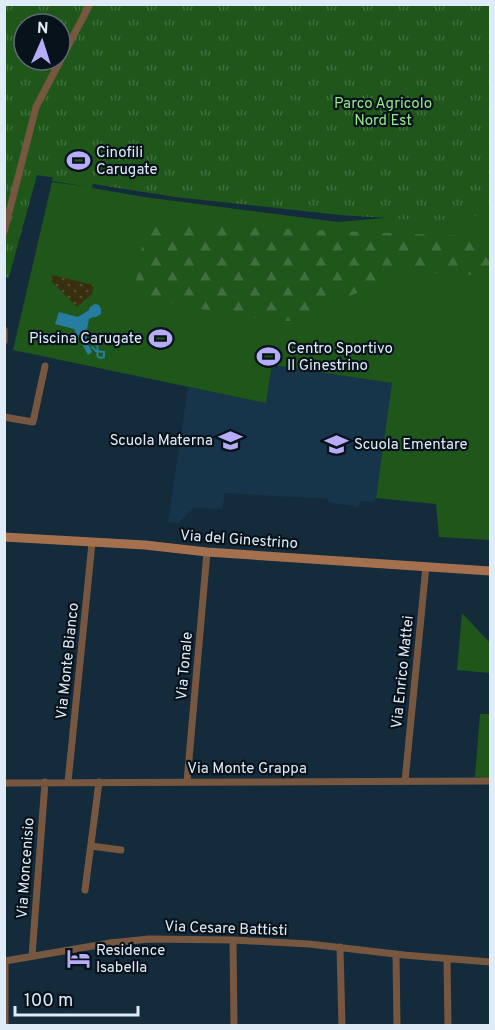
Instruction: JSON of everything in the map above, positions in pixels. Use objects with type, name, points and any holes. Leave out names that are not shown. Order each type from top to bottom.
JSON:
[{"type":"street","points":[[4,232],[36,107],[90,4]]},
{"type":"street","points":[[4,330],[4,341]]},
{"type":"street","points":[[4,417],[33,422],[45,366]]},
{"type":"street","name":"Via del Ginestrino","points":[[4,537],[490,571]]},
{"type":"street","name":"Via Monte Bianco","points":[[68,782],[92,543]]},
{"type":"street","name":"Via Tonale","points":[[187,782],[207,552]]},
{"type":"street","name":"Via Enrico Mattei","points":[[405,780],[426,566]]},
{"type":"street","name":"Via del Ginestrino","points":[[470,570],[490,580]]},
{"type":"street","name":"Via Monte Grappa","points":[[4,783],[490,781]]},
{"type":"street","name":"Via Moncenisio","points":[[32,956],[45,782]]},
{"type":"street","points":[[85,890],[99,782]]},
{"type":"street","points":[[91,846],[121,850]]},
{"type":"street","name":"Via Cesare Battisti","points":[[4,961],[133,940],[233,940],[340,947],[490,962]]},
{"type":"street","points":[[233,940],[234,1026]]},
{"type":"street","points":[[340,947],[342,1026]]},
{"type":"street","points":[[396,954],[397,1026]]},
{"type":"street","points":[[447,959],[448,1026]]},
{"type":"street","points":[[4,961],[5,1026]]},
{"type":"shaded area","points":[[272,365],[393,383],[374,502],[361,501],[358,507],[328,502],[328,499],[225,493],[222,509],[194,508],[178,523],[168,522],[188,387],[266,403]]},
{"type":"green space","name":"Parco Agricolo Nord Est","points":[[4,5],[490,5],[490,214],[432,221],[340,215],[175,197],[37,175],[9,277],[5,278]]},
{"type":"green space","name":"Centro Sportivo Il Ginestrino","points":[[64,133],[103,142],[92,188],[338,222],[490,209],[490,540],[439,537],[436,504],[376,498],[392,383],[272,365],[266,403],[13,350],[52,182],[90,187],[52,181]]},
{"type":"green space","points":[[155,224],[490,237],[490,276],[405,271],[295,321],[276,321],[145,297],[136,281],[143,241],[147,232]]},
{"type":"green space","points":[[462,613],[490,643],[490,673],[457,670]]},
{"type":"green space","points":[[480,714],[490,714],[490,778],[475,777]]},
{"type":"sand","points":[[52,275],[94,285],[92,294],[77,307],[51,281]]},
{"type":"water","points":[[95,304],[99,305],[101,314],[89,319],[85,338],[92,352],[88,355],[74,329],[55,324],[59,312],[78,317]]},
{"type":"waterway","points":[[85,336],[89,343],[97,345],[98,348],[98,351],[97,353],[98,357],[104,357],[104,352],[96,351],[92,347]]},
{"type":"place","name":"Cinofili Carugate","points":[[78,161]]},
{"type":"place","name":"Piscina Carugate","points":[[160,338]]},
{"type":"place","name":"Centro Sportivo Il Ginestrino","points":[[269,357]]},
{"type":"place","name":"Scuola Materna","points":[[231,440]]},
{"type":"place","name":"Scuola Ementare","points":[[336,444]]},
{"type":"place","name":"Residence Isabella","points":[[78,959]]}]
